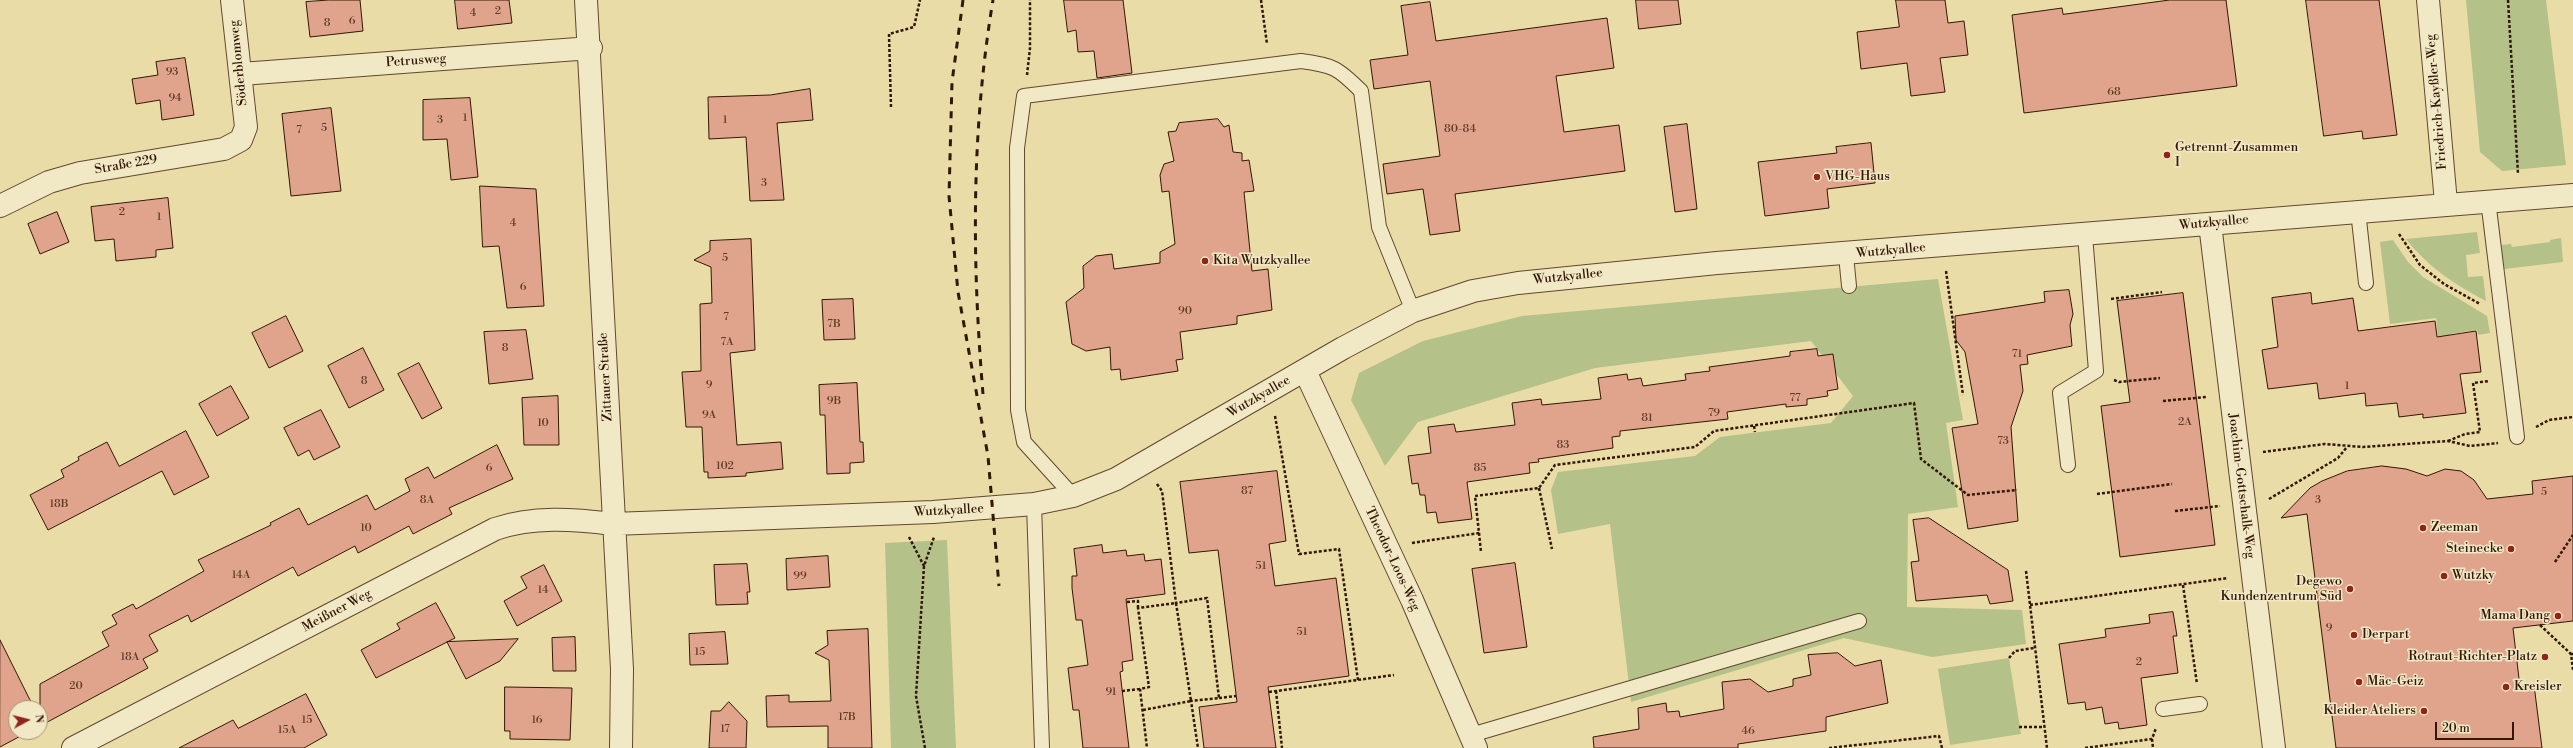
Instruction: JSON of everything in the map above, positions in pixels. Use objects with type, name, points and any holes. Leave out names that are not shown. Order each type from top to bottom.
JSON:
[{"type":"street","name":"Söderblomweg","points":[[232,0],[246,126]]},
{"type":"street","name":"Friedrich-Kayßler-Weg","points":[[2428,0],[2446,203]]},
{"type":"street","name":"Zittauer Straße","points":[[587,3],[591,48],[613,524],[622,669],[621,748]]},
{"type":"street","name":"Petrusweg","points":[[241,74],[591,48]]},
{"type":"street","name":"Straße 229","points":[[0,206],[49,182],[80,173],[224,149],[241,140],[246,126]]},
{"type":"street","name":"Wutzkyallee","points":[[613,524],[934,512],[1034,504],[1073,496],[1116,479],[1305,371],[1414,311],[1472,291],[1518,283],[1662,268],[1846,255],[2446,203],[2573,195]]},
{"type":"street","name":"Joachim-Gottschalk-Weg","points":[[2210,224],[2274,748]]},
{"type":"street","name":"Theodor-Loos-Weg","points":[[1305,371],[1400,575],[1474,742]]},
{"type":"street","name":"Meißner Weg","points":[[73,748],[495,529],[518,521],[579,520],[613,524]]},
{"type":"lane","points":[[1073,496],[1024,442],[1018,410],[1017,148],[1024,96],[1300,61],[1328,64],[1347,77],[1361,92],[1379,227],[1414,311]]},
{"type":"lane","points":[[2488,200],[2516,437]]},
{"type":"lane","points":[[2358,211],[2366,283]]},
{"type":"lane","points":[[2068,465],[2060,393],[2096,371],[2092,301],[2085,235]]},
{"type":"lane","points":[[1846,255],[1849,286]]},
{"type":"lane","points":[[1034,504],[1042,748]]},
{"type":"lane","points":[[1474,742],[1859,621]]},
{"type":"lane","points":[[2163,709],[2200,704]]},
{"type":"path","points":[[891,108],[889,34],[914,26],[920,0]]},
{"type":"path","points":[[1024,96],[1030,48],[1030,0]]},
{"type":"path","points":[[1261,0],[1270,65]]},
{"type":"path","points":[[2508,0],[2518,174]]},
{"type":"path","points":[[2398,234],[2420,265],[2444,284],[2482,305],[2501,311]]},
{"type":"path","points":[[1946,271],[1963,395]]},
{"type":"path","points":[[2092,301],[2162,292]]},
{"type":"path","points":[[2096,371],[2119,382],[2160,378]]},
{"type":"path","points":[[2448,441],[2465,434],[2480,432],[2473,383],[2509,378]]},
{"type":"path","points":[[2163,401],[2206,397]]},
{"type":"path","points":[[1552,549],[1539,488],[1555,465],[1695,447],[1714,431],[1914,403],[1921,459],[1968,495],[2017,490]]},
{"type":"path","points":[[1275,416],[1299,554],[1339,549],[1358,680]]},
{"type":"path","points":[[1754,426],[1755,432]]},
{"type":"path","points":[[2258,453],[2325,444],[2348,447],[2448,441],[2470,446],[2497,443]]},
{"type":"path","points":[[2265,502],[2338,458],[2348,447]]},
{"type":"path","points":[[1144,463],[1162,491],[1176,603],[1198,748]]},
{"type":"path","points":[[2097,494],[2172,484]]},
{"type":"path","points":[[1481,552],[1475,496],[1539,488]]},
{"type":"path","points":[[2175,511],[2220,506]]},
{"type":"path","points":[[1411,543],[1479,533]]},
{"type":"path","points":[[2555,562],[2573,536]]},
{"type":"path","points":[[925,748],[916,696],[924,566],[934,537]]},
{"type":"path","points":[[909,538],[924,566]]},
{"type":"path","points":[[2026,571],[2047,748]]},
{"type":"path","points":[[2030,605],[2229,578]]},
{"type":"path","points":[[2183,585],[2200,704]]},
{"type":"path","points":[[1138,608],[1207,598],[1219,698]]},
{"type":"path","points":[[1122,691],[1149,687],[1138,601],[1126,602]]},
{"type":"path","points":[[2540,625],[2572,654],[2573,670]]},
{"type":"path","points":[[2010,658],[2015,651],[2034,648]]},
{"type":"path","points":[[1269,692],[1394,675]]},
{"type":"path","points":[[1140,689],[1147,748]]},
{"type":"path","points":[[1276,691],[1282,748]]},
{"type":"path","points":[[1142,710],[1236,696]]},
{"type":"path","points":[[2153,748],[2152,740],[2163,709]]},
{"type":"path","points":[[2019,728],[2044,727]]},
{"type":"path","points":[[1828,748],[1939,736],[1942,748]]},
{"type":"path","points":[[2085,748],[2152,740]]},
{"type":"green space","points":[[2466,0],[2546,0],[2566,165],[2502,171],[2480,152]]},
{"type":"green space","points":[[2477,232],[2480,253],[2466,255],[2468,277],[2483,276],[2486,301],[2463,288],[2433,267],[2406,239]]},
{"type":"green space","points":[[2561,238],[2563,262],[2504,269],[2501,245],[2511,244],[2512,247],[2550,242],[2550,240]]},
{"type":"green space","points":[[2393,240],[2408,262],[2423,277],[2487,316],[2490,333],[2478,335],[2477,330],[2450,334],[2450,336],[2438,338],[2436,318],[2390,324],[2380,242]]},
{"type":"green space","points":[[1938,279],[1963,420],[1946,423],[1958,507],[1908,514],[1907,607],[2022,610],[2026,644],[1932,657],[1844,638],[1631,702],[1610,524],[1558,534],[1551,490],[1558,472],[1695,456],[1720,437],[1831,423],[1853,396],[1811,341],[1595,368],[1418,422],[1385,466],[1351,400],[1359,373],[1423,341],[1522,316]]},
{"type":"green space","points":[[947,540],[956,748],[891,748],[885,543]]},
{"type":"green space","points":[[2009,658],[2021,734],[1950,745],[1938,669]]},
{"type":"building","points":[[360,0],[363,31],[310,37],[306,2]]},
{"type":"building","points":[[455,0],[509,0],[512,23],[458,29]]},
{"type":"building","points":[[1064,0],[1123,0],[1132,73],[1097,78],[1094,51],[1078,52],[1076,30],[1068,32]]},
{"type":"building","points":[[1636,0],[1678,0],[1681,24],[1639,29]]},
{"type":"building","points":[[1896,0],[1945,0],[1948,23],[1964,21],[1968,55],[1940,58],[1945,92],[1911,96],[1907,63],[1861,69],[1857,32],[1899,27]]},
{"type":"building","points":[[2170,0],[2226,0],[2237,86],[2024,113],[2012,15],[2062,8],[2063,14]]},
{"type":"building","points":[[2306,0],[2379,0],[2397,135],[2363,139],[2362,131],[2324,136]]},
{"type":"building","points":[[1430,2],[1436,41],[1607,18],[1614,68],[1556,76],[1564,132],[1619,125],[1625,171],[1455,194],[1460,231],[1430,235],[1423,189],[1387,194],[1383,164],[1440,156],[1430,81],[1374,89],[1370,60],[1408,55],[1401,6]]},
{"type":"building","points":[[185,58],[194,115],[162,120],[160,100],[136,104],[132,79],[158,75],[156,62]]},
{"type":"building","points":[[810,89],[813,120],[777,123],[784,200],[750,201],[746,137],[709,139],[708,97],[770,95]]},
{"type":"building","points":[[470,98],[478,177],[451,180],[447,139],[423,140],[423,100]]},
{"type":"building","points":[[331,108],[341,191],[291,196],[282,114]]},
{"type":"building","points":[[1218,119],[1224,127],[1229,125],[1233,152],[1242,153],[1242,161],[1249,160],[1254,191],[1244,192],[1252,271],[1268,269],[1272,310],[1237,316],[1237,324],[1180,332],[1183,359],[1176,360],[1178,371],[1121,380],[1120,369],[1111,370],[1110,347],[1086,351],[1072,344],[1066,302],[1084,288],[1083,266],[1096,256],[1112,254],[1114,269],[1160,263],[1160,252],[1175,244],[1169,191],[1162,192],[1160,175],[1164,164],[1174,161],[1168,132],[1176,131],[1179,123]]},
{"type":"building","points":[[1687,124],[1697,209],[1675,212],[1664,127]]},
{"type":"building","name":"VHG-Haus","points":[[1871,143],[1875,183],[1827,189],[1829,208],[1765,216],[1758,162],[1837,153],[1836,147]]},
{"type":"building","points":[[480,186],[536,189],[544,306],[507,308],[499,246],[483,247]]},
{"type":"building","points":[[168,198],[173,248],[156,250],[156,257],[116,261],[114,239],[95,241],[91,207]]},
{"type":"building","points":[[57,212],[69,242],[40,254],[28,224]]},
{"type":"building","points":[[751,239],[755,350],[730,353],[737,445],[781,442],[783,469],[746,473],[746,476],[708,478],[708,472],[704,472],[702,427],[686,427],[682,372],[701,371],[700,304],[712,303],[711,267],[694,260],[710,251],[710,241]]},
{"type":"building","points":[[2069,290],[2073,314],[2070,325],[2072,346],[2027,355],[2028,364],[2020,365],[2023,391],[2011,427],[2018,521],[1968,529],[1952,428],[1978,424],[1965,352],[1956,340],[1955,316],[2045,302],[2044,292]]},
{"type":"building","points":[[2183,293],[2215,545],[2120,557],[2101,406],[2130,402],[2117,301]]},
{"type":"building","points":[[2311,293],[2312,304],[2353,298],[2358,331],[2435,321],[2437,337],[2476,331],[2481,372],[2460,374],[2466,413],[2423,418],[2423,414],[2399,417],[2397,403],[2366,406],[2365,393],[2319,399],[2317,383],[2268,389],[2262,350],[2278,347],[2272,298]]},
{"type":"building","points":[[853,299],[855,339],[824,340],[822,300]]},
{"type":"building","points":[[286,316],[303,351],[269,368],[252,333]]},
{"type":"building","points":[[526,330],[533,379],[489,384],[484,332]]},
{"type":"building","points":[[363,348],[384,390],[349,408],[328,366]]},
{"type":"building","points":[[1817,349],[1818,356],[1833,354],[1838,389],[1827,391],[1828,396],[1807,399],[1807,405],[1786,407],[1786,404],[1727,412],[1728,419],[1620,431],[1620,436],[1612,437],[1613,448],[1538,459],[1539,462],[1529,463],[1530,473],[1467,482],[1472,519],[1438,523],[1436,512],[1427,513],[1425,495],[1420,495],[1418,483],[1412,484],[1408,456],[1431,453],[1428,427],[1454,424],[1456,432],[1515,425],[1512,403],[1541,399],[1542,405],[1601,399],[1598,378],[1627,374],[1628,380],[1641,378],[1643,386],[1686,380],[1685,374],[1710,371],[1709,367],[1790,356],[1790,352]]},
{"type":"building","points":[[419,363],[442,408],[422,419],[398,374]]},
{"type":"building","points":[[857,383],[860,442],[863,442],[864,462],[850,463],[850,473],[827,474],[825,415],[820,415],[819,385]]},
{"type":"building","points":[[231,386],[249,418],[217,436],[199,404]]},
{"type":"building","points":[[558,396],[559,445],[524,445],[522,398]]},
{"type":"building","points":[[321,410],[340,447],[314,460],[309,450],[298,456],[284,428]]},
{"type":"building","points":[[186,431],[209,477],[174,495],[162,471],[48,530],[30,495],[64,477],[61,470],[79,460],[78,457],[107,442],[119,466]]},
{"type":"building","points":[[497,445],[513,479],[449,508],[452,514],[413,534],[409,526],[358,553],[355,546],[298,576],[293,567],[191,622],[188,615],[149,635],[158,651],[143,659],[148,668],[48,722],[48,700],[40,700],[40,684],[109,646],[102,632],[117,624],[112,615],[133,604],[136,609],[204,571],[198,560],[271,525],[270,523],[299,508],[308,525],[367,495],[375,510],[410,491],[405,479],[428,467],[434,478]]},
{"type":"building","name":"Wutzky","points":[[2382,466],[2406,469],[2427,476],[2445,469],[2461,471],[2474,480],[2487,499],[2533,494],[2532,481],[2573,476],[2573,621],[2513,628],[2520,687],[2534,685],[2542,748],[2336,748],[2307,514],[2281,518],[2310,488],[2322,481],[2347,471]]},
{"type":"building","points":[[1277,471],[1286,541],[1269,544],[1275,586],[1336,578],[1349,676],[1268,687],[1276,748],[1204,748],[1199,707],[1237,702],[1218,550],[1189,553],[1180,482]]},
{"type":"building","points":[[1929,518],[2008,570],[2013,601],[1990,604],[1987,595],[1916,601],[1911,562],[1919,561],[1913,520]]},
{"type":"building","points":[[1102,545],[1103,553],[1126,550],[1127,556],[1144,554],[1145,561],[1161,559],[1165,594],[1126,599],[1133,660],[1122,662],[1123,671],[1120,672],[1129,748],[1083,748],[1079,710],[1073,710],[1068,668],[1088,665],[1082,620],[1076,620],[1072,588],[1072,576],[1077,576],[1074,549]]},
{"type":"building","points":[[828,556],[830,587],[787,590],[786,559]]},
{"type":"building","points":[[1515,563],[1527,647],[1484,653],[1472,569]]},
{"type":"building","points":[[747,564],[750,592],[747,592],[748,604],[716,605],[714,565]]},
{"type":"building","points":[[544,565],[562,601],[517,626],[504,601],[527,588],[521,577]]},
{"type":"building","points":[[436,603],[455,638],[376,678],[361,650],[400,629],[397,624]]},
{"type":"building","points":[[2173,612],[2177,636],[2173,636],[2178,673],[2141,678],[2147,725],[2119,729],[2118,722],[2105,724],[2102,707],[2086,710],[2085,702],[2068,704],[2059,644],[2106,637],[2105,629],[2150,623],[2149,615]]},
{"type":"building","points":[[868,629],[872,748],[828,748],[828,726],[767,727],[766,696],[789,695],[789,702],[831,701],[829,660],[815,653],[828,645],[827,631]]},
{"type":"building","points":[[725,632],[728,664],[690,665],[689,634]]},
{"type":"building","points":[[575,637],[576,671],[553,671],[552,638]]},
{"type":"building","points":[[518,639],[500,661],[466,679],[447,642]]},
{"type":"building","points":[[0,640],[30,700],[8,700],[8,740],[13,740],[0,747]]},
{"type":"building","points":[[1838,653],[1855,666],[1881,660],[1888,703],[1826,717],[1826,731],[1738,744],[1738,748],[1594,748],[1593,737],[1639,729],[1638,708],[1666,703],[1667,712],[1679,711],[1680,717],[1724,709],[1722,682],[1750,679],[1768,692],[1793,686],[1793,679],[1811,675],[1808,655]]},
{"type":"building","points":[[505,687],[572,688],[570,740],[510,739],[510,731],[505,731]]},
{"type":"building","points":[[306,694],[327,735],[304,748],[179,748],[233,720],[238,728]]},
{"type":"building","points":[[729,702],[747,721],[746,748],[709,748],[711,711],[720,711]]},
{"type":"railway","points":[[963,0],[952,82],[949,196],[958,292],[988,456],[999,586]]},
{"type":"railway","points":[[983,394],[977,295],[977,148],[986,49],[993,0]]},
{"type":"place","name":"Getrennt-Zusammen I","points":[[2167,155]]},
{"type":"place","name":"VHG-Haus","points":[[1817,177]]},
{"type":"place","name":"Kita Wutzkyallee","points":[[1205,261]]},
{"type":"place","name":"Zeeman","points":[[2423,528]]},
{"type":"place","name":"Steinecke","points":[[2511,549]]},
{"type":"place","name":"Wutzky","points":[[2444,576]]},
{"type":"place","name":"Degewo Kundenzentrum Süd","points":[[2350,589]]},
{"type":"place","name":"Mama Dang","points":[[2558,616]]},
{"type":"place","name":"Derpart","points":[[2354,635]]},
{"type":"place","name":"Rotraut-Richter-Platz","points":[[2545,657]]},
{"type":"place","name":"Mäc-Geiz","points":[[2359,682]]},
{"type":"place","name":"Kreisler","points":[[2506,687]]},
{"type":"place","name":"Kleider Ateliers","points":[[2424,711]]}]
